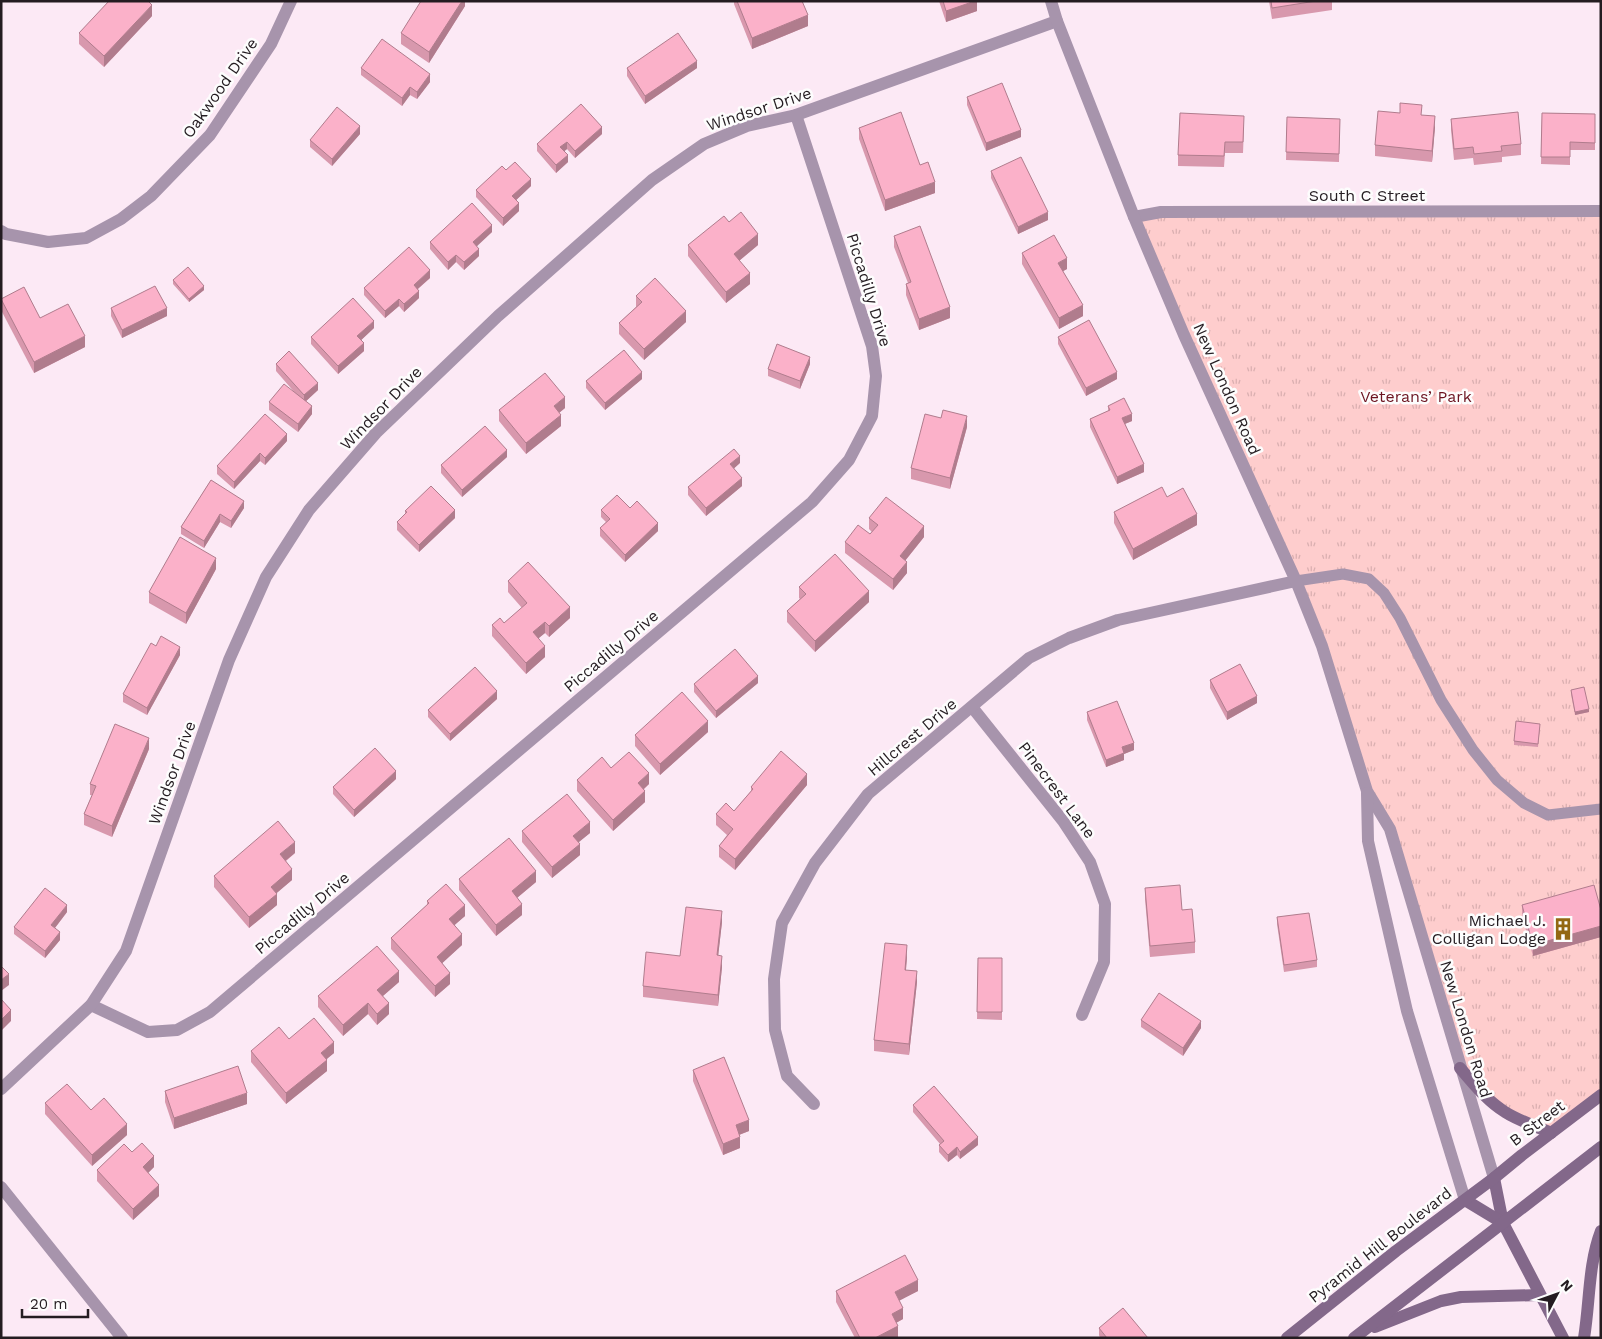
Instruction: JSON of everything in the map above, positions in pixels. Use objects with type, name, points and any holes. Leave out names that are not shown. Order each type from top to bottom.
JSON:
[{"type":"main road","points":[[1460,1068],[1484,1096],[1506,1113],[1551,1133]]},
{"type":"main road","name":"B Street","points":[[1494,1178],[1601,1095]]},
{"type":"main road","points":[[1358,1335],[1601,1147]]},
{"type":"main road","name":"Pyramid Hill Boulevard","points":[[1287,1338],[1396,1251],[1494,1178]]},
{"type":"main road","name":"New London Road","points":[[1494,1178],[1502,1224]]},
{"type":"main road","points":[[1465,1200],[1502,1224],[1563,1338]]},
{"type":"main road","points":[[1584,1338],[1588,1316],[1591,1266],[1594,1248],[1601,1231]]},
{"type":"main road","points":[[1358,1335],[1440,1301],[1480,1295],[1539,1295]]},
{"type":"street","name":"Oakwood Drive","points":[[1,230],[6,234],[48,242],[86,238],[120,219],[151,196],[210,135],[271,44],[292,1]]},
{"type":"street","name":"New London Road","points":[[1051,1],[1057,21],[1134,217],[1184,336],[1296,581],[1322,646],[1367,791],[1390,830],[1494,1178]]},
{"type":"street","name":"Windsor Drive","points":[[1,1089],[91,1005],[126,951],[230,660],[266,577],[310,510],[376,433],[498,316],[652,180],[704,144],[747,126],[796,115],[1057,21]]},
{"type":"street","name":"Piccadilly Drive","points":[[91,1005],[148,1032],[177,1030],[210,1012],[812,502],[849,460],[872,416],[876,376],[872,346],[796,115]]},
{"type":"street","name":"South C Street","points":[[1134,217],[1161,212],[1601,211]]},
{"type":"street","name":"Hillcrest Drive","points":[[814,1104],[788,1076],[775,1030],[774,979],[782,923],[815,863],[868,794],[1029,658],[1069,638],[1118,620],[1296,581]]},
{"type":"street","name":"Pinecrest Lane","points":[[972,707],[1063,820],[1090,862],[1104,904],[1104,962],[1082,1015]]},
{"type":"street","name":"New London Road","points":[[1367,791],[1368,842],[1407,1011],[1465,1200]]},
{"type":"street","points":[[1,1187],[122,1338]]},
{"type":"lane","points":[[1296,581],[1343,574],[1369,579],[1384,593],[1400,618],[1441,700],[1473,750],[1497,780],[1524,803],[1548,815],[1601,809]]},
{"type":"green space","name":"Veterans’ Park","points":[[1601,211],[1601,1095],[1551,1133],[1520,1119],[1460,1068],[1390,830],[1367,791],[1322,646],[1134,217]]},
{"type":"building","points":[[109,1],[148,1],[152,5],[104,56],[79,33]]},
{"type":"building","points":[[421,1],[462,1],[429,52],[401,33]]},
{"type":"building","points":[[737,1],[802,1],[808,15],[752,38]]},
{"type":"building","points":[[943,1],[975,1],[946,11]]},
{"type":"building","points":[[1271,1],[1316,1],[1272,8]]},
{"type":"building","points":[[678,33],[697,61],[645,96],[627,68]]},
{"type":"building","points":[[382,39],[430,74],[417,92],[410,87],[402,98],[361,68]]},
{"type":"building","points":[[1002,83],[1021,130],[986,143],[967,97]]},
{"type":"building","points":[[1400,103],[1422,105],[1421,115],[1435,116],[1432,151],[1375,145],[1378,111],[1400,113]]},
{"type":"building","points":[[581,104],[602,127],[575,151],[567,142],[560,147],[568,155],[556,165],[537,144]]},
{"type":"building","points":[[337,107],[360,126],[332,159],[310,140]]},
{"type":"building","points":[[901,112],[920,165],[928,162],[935,182],[885,200],[859,128]]},
{"type":"building","points":[[1518,112],[1521,144],[1501,146],[1502,151],[1474,154],[1473,147],[1454,149],[1451,119]]},
{"type":"building","points":[[1180,113],[1244,116],[1243,142],[1225,142],[1224,156],[1178,155]]},
{"type":"building","points":[[1542,113],[1595,114],[1595,143],[1570,142],[1570,157],[1541,157]]},
{"type":"building","points":[[1287,117],[1340,119],[1339,154],[1286,152]]},
{"type":"building","points":[[1021,157],[1048,212],[1018,227],[991,171]]},
{"type":"building","points":[[515,162],[531,179],[512,196],[519,203],[503,218],[476,190],[502,166],[506,170]]},
{"type":"building","points":[[472,203],[492,225],[473,242],[479,249],[464,262],[456,255],[448,262],[430,242]]},
{"type":"building","points":[[741,212],[758,234],[734,254],[750,273],[726,292],[688,245],[724,216],[729,222]]},
{"type":"building","points":[[920,226],[950,307],[919,319],[906,284],[911,282],[894,236]]},
{"type":"building","points":[[1054,235],[1067,258],[1058,263],[1083,305],[1059,318],[1022,253]]},
{"type":"building","points":[[409,247],[430,270],[414,285],[419,291],[404,304],[399,299],[385,311],[364,288]]},
{"type":"building","points":[[188,267],[204,286],[189,299],[173,280]]},
{"type":"building","points":[[655,278],[686,311],[644,349],[619,323],[642,302],[636,296]]},
{"type":"building","points":[[155,286],[167,308],[122,330],[111,308]]},
{"type":"building","points":[[24,287],[40,318],[68,304],[85,336],[34,362],[1,299]]},
{"type":"building","points":[[353,298],[374,321],[357,336],[364,343],[338,366],[311,337]]},
{"type":"building","points":[[1089,320],[1117,372],[1086,388],[1058,337]]},
{"type":"building","points":[[777,344],[810,357],[800,381],[768,369]]},
{"type":"building","points":[[624,350],[642,372],[605,403],[586,381]]},
{"type":"building","points":[[289,351],[318,383],[304,395],[276,364]]},
{"type":"building","points":[[545,373],[565,397],[554,406],[561,415],[526,443],[499,410]]},
{"type":"building","points":[[284,384],[312,406],[298,424],[269,402]]},
{"type":"building","points":[[1124,398],[1132,414],[1122,418],[1144,464],[1117,477],[1090,419],[1110,410],[1108,406]]},
{"type":"building","points":[[943,410],[967,416],[950,478],[911,468],[925,414],[941,418]]},
{"type":"building","points":[[265,414],[287,434],[265,458],[260,453],[234,482],[217,466]]},
{"type":"building","points":[[485,426],[507,450],[462,490],[441,465]]},
{"type":"building","points":[[734,449],[740,456],[730,464],[742,478],[706,508],[688,487]]},
{"type":"building","points":[[211,480],[244,501],[231,521],[220,514],[204,541],[181,527]]},
{"type":"building","points":[[431,486],[455,510],[419,545],[397,522],[407,512],[405,511]]},
{"type":"building","points":[[1162,487],[1167,497],[1183,488],[1197,514],[1133,549],[1114,512]]},
{"type":"building","points":[[617,495],[630,508],[637,501],[658,523],[625,555],[600,528],[610,519],[601,510]]},
{"type":"building","points":[[886,497],[924,526],[900,556],[907,562],[893,579],[845,542],[858,525],[870,534],[878,525],[869,518]]},
{"type":"building","points":[[180,537],[216,558],[186,613],[149,592]]},
{"type":"building","points":[[835,554],[869,591],[815,641],[787,611],[806,594],[799,587]]},
{"type":"building","points":[[528,562],[570,607],[549,626],[545,622],[533,632],[545,646],[526,663],[492,625],[500,618],[504,623],[527,603],[508,581]]},
{"type":"building","points":[[161,636],[180,647],[147,708],[123,694],[151,643],[156,646]]},
{"type":"building","points":[[735,649],[758,676],[716,711],[694,684]]},
{"type":"building","points":[[1240,664],[1257,696],[1227,712],[1210,680]]},
{"type":"building","points":[[475,667],[497,691],[450,734],[428,710]]},
{"type":"building","points":[[1584,687],[1589,709],[1575,712],[1571,690]]},
{"type":"building","points":[[682,692],[708,721],[660,764],[635,735]]},
{"type":"building","points":[[1117,701],[1134,743],[1122,747],[1124,753],[1106,760],[1087,712]]},
{"type":"building","points":[[1516,721],[1540,724],[1538,744],[1514,741]]},
{"type":"building","points":[[115,724],[149,738],[112,826],[84,814],[96,786],[90,784]]},
{"type":"building","points":[[375,748],[396,771],[354,810],[333,787]]},
{"type":"building","points":[[781,751],[807,774],[735,859],[719,846],[733,829],[716,814],[726,803],[734,811]]},
{"type":"building","points":[[629,752],[649,773],[638,783],[645,791],[613,820],[577,780],[602,757],[611,768]]},
{"type":"building","points":[[567,794],[590,822],[573,836],[580,844],[552,867],[522,831]]},
{"type":"building","points":[[278,821],[295,842],[280,854],[292,869],[271,887],[277,894],[249,917],[214,876]]},
{"type":"building","points":[[509,838],[536,871],[512,891],[522,904],[496,925],[459,879]]},
{"type":"building","points":[[446,884],[465,905],[449,919],[462,934],[437,957],[450,973],[435,986],[391,938],[429,903],[427,901]]},
{"type":"building","points":[[1180,885],[1182,910],[1192,909],[1195,942],[1150,946],[1145,888]]},
{"type":"building","name":"Michael J. Colligan Lodge","points":[[1594,885],[1601,910],[1601,926],[1533,945],[1522,905]]},
{"type":"building","points":[[45,888],[67,905],[51,925],[60,932],[45,951],[14,927]]},
{"type":"building","points":[[686,907],[722,911],[717,955],[722,956],[718,995],[643,986],[646,952],[680,956]]},
{"type":"building","points":[[1309,913],[1317,960],[1284,965],[1277,917]]},
{"type":"building","points":[[885,943],[907,945],[905,970],[917,971],[909,1044],[874,1040]]},
{"type":"building","points":[[377,946],[399,971],[377,990],[389,1003],[377,1014],[368,1003],[343,1025],[318,996]]},
{"type":"building","points":[[978,958],[1002,958],[1002,1012],[977,1012]]},
{"type":"building","points":[[1,966],[9,974],[1,980]]},
{"type":"building","points":[[1159,993],[1201,1021],[1183,1048],[1141,1020]]},
{"type":"building","points":[[1,999],[11,1010],[1,1020]]},
{"type":"building","points":[[314,1018],[334,1042],[321,1053],[327,1060],[286,1093],[251,1051],[279,1027],[289,1039]]},
{"type":"building","points":[[724,1057],[749,1120],[736,1125],[740,1137],[723,1144],[693,1070]]},
{"type":"building","points":[[238,1066],[247,1093],[174,1118],[165,1091]]},
{"type":"building","points":[[67,1084],[91,1110],[104,1098],[127,1124],[92,1155],[45,1103]]},
{"type":"building","points":[[934,1086],[978,1137],[960,1152],[957,1147],[948,1155],[939,1145],[944,1141],[913,1105]]},
{"type":"building","points":[[142,1143],[154,1156],[143,1167],[159,1185],[133,1209],[97,1170],[124,1144],[132,1152]]},
{"type":"building","points":[[905,1255],[918,1280],[895,1292],[903,1308],[892,1314],[898,1326],[875,1338],[860,1338],[836,1291]]},
{"type":"building","points":[[1123,1308],[1148,1338],[1107,1338],[1099,1328]]},
{"type":"place","name":"Michael J. Colligan Lodge","points":[[1563,929]]}]
